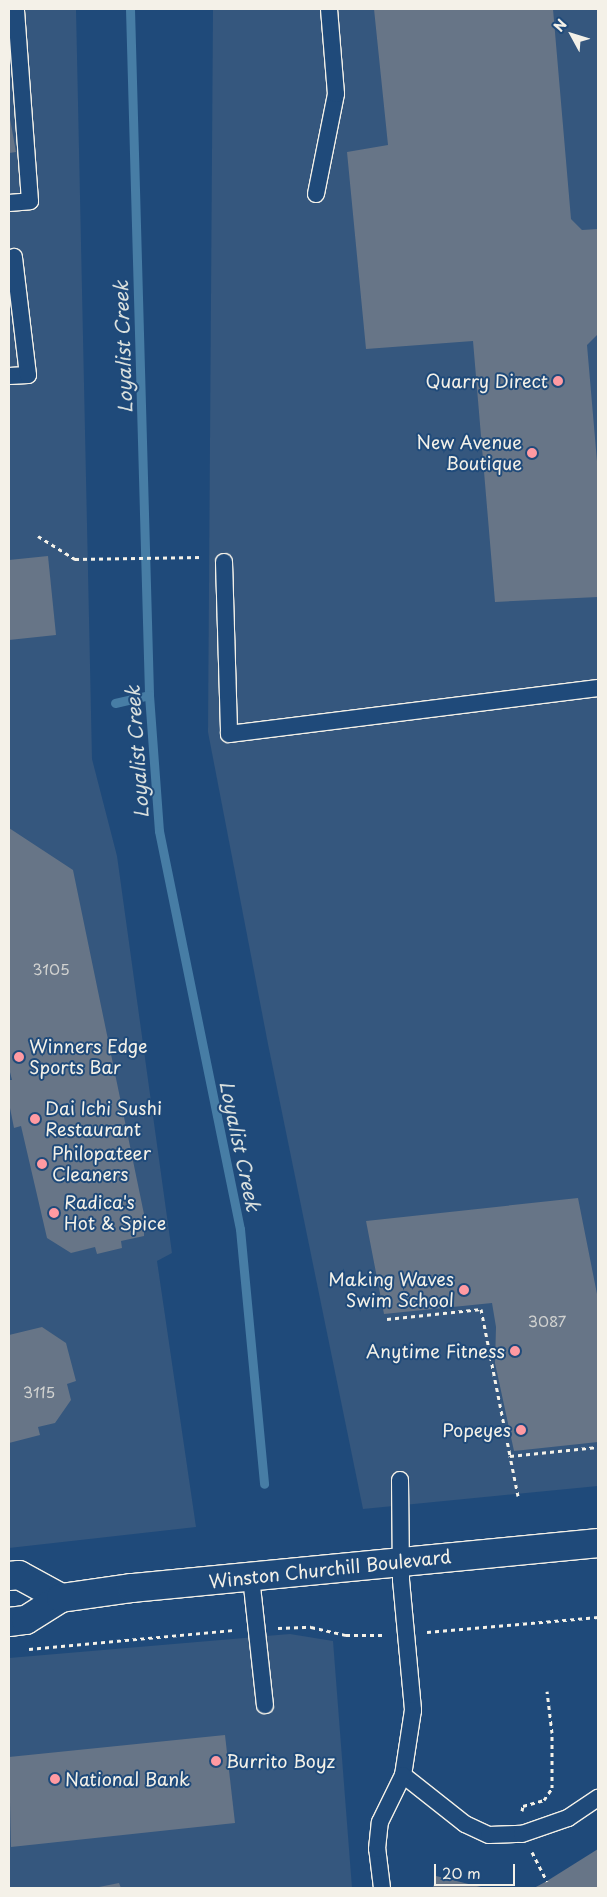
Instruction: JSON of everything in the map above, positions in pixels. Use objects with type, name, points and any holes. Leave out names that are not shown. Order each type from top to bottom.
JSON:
[{"type":"main road","name":"Winston Churchill Boulevard","points":[[9,1622],[26,1620],[61,1598],[251,1577],[598,1543]]},
{"type":"main road","points":[[9,1576],[19,1575],[61,1598]]},
{"type":"lane","points":[[9,204],[30,201],[15,77],[16,9]]},
{"type":"lane","points":[[316,194],[336,94],[329,9]]},
{"type":"lane","points":[[9,376],[28,375],[14,257]]},
{"type":"lane","points":[[224,562],[229,734],[598,688]]},
{"type":"lane","points":[[382,1888],[378,1849],[380,1822],[403,1774],[412,1710],[402,1562],[400,1480]]},
{"type":"lane","points":[[251,1577],[265,1705]]},
{"type":"lane","points":[[403,1774],[466,1824],[489,1835],[522,1834],[568,1818],[598,1798]]},
{"type":"path","points":[[38,536],[75,560],[205,558]]},
{"type":"path","points":[[388,1319],[481,1309],[518,1496]]},
{"type":"path","points":[[510,1456],[598,1447]]},
{"type":"path","points":[[429,1632],[598,1617]]},
{"type":"path","points":[[285,1628],[311,1627],[346,1635],[393,1634]]},
{"type":"path","points":[[19,1650],[235,1630]]},
{"type":"path","points":[[546,1881],[522,1834],[522,1806],[544,1800],[554,1781],[547,1691]]},
{"type":"shaded area","points":[[9,9],[76,9],[92,759],[117,856],[172,1253],[157,1261],[196,1527],[9,1548]]},
{"type":"shaded area","points":[[213,9],[598,9],[598,1486],[363,1509],[268,1044],[208,732]]},
{"type":"shaded area","points":[[290,1634],[333,1641],[352,1888],[9,1888],[9,1658]]},
{"type":"building","points":[[374,9],[553,9],[571,219],[582,230],[598,229],[598,334],[587,345],[598,473],[598,597],[495,602],[473,341],[366,349],[347,152],[388,145]]},
{"type":"building","points":[[9,113],[16,152],[9,153]]},
{"type":"building","points":[[48,556],[56,635],[9,640],[9,560]]},
{"type":"building","points":[[9,828],[73,870],[144,1214],[144,1236],[121,1241],[122,1248],[97,1254],[95,1247],[71,1253],[47,1238],[21,1126],[14,1128],[9,1103],[9,1080],[12,1080],[9,1068]]},
{"type":"building","points":[[578,1198],[598,1299],[598,1442],[514,1451],[495,1363],[496,1327],[492,1303],[384,1314],[366,1221]]},
{"type":"building","points":[[42,1327],[66,1343],[76,1381],[67,1384],[71,1400],[55,1423],[38,1427],[40,1435],[9,1443],[9,1335]]},
{"type":"building","points":[[225,1735],[235,1823],[11,1847],[9,1757]]},
{"type":"building","points":[[598,1849],[598,1888],[534,1888],[547,1881]]},
{"type":"building","points":[[436,1876],[485,1888],[433,1888]]},
{"type":"building","points":[[119,1883],[121,1888],[99,1888],[99,1887]]},
{"type":"waterway","name":"Loyalist Creek","points":[[130,9],[149,695],[159,831],[240,1229],[264,1484]]},
{"type":"waterway","points":[[115,703],[149,695]]},
{"type":"place","name":"Quarry Direct","points":[[558,381]]},
{"type":"place","name":"New Avenue Boutique","points":[[532,453]]},
{"type":"place","name":"Winners Edge Sports Bar","points":[[19,1057]]},
{"type":"place","name":"Dai Ichi Sushi Restaurant","points":[[35,1119]]},
{"type":"place","name":"Philopateer Cleaners","points":[[42,1164]]},
{"type":"place","name":"Radica's Hot & Spice","points":[[54,1213]]},
{"type":"place","name":"Making Waves Swim School","points":[[464,1290]]},
{"type":"place","name":"Anytime Fitness","points":[[515,1351]]},
{"type":"place","name":"Popeyes","points":[[521,1430]]},
{"type":"place","name":"Burrito Boyz","points":[[216,1761]]},
{"type":"place","name":"National Bank","points":[[55,1779]]}]
